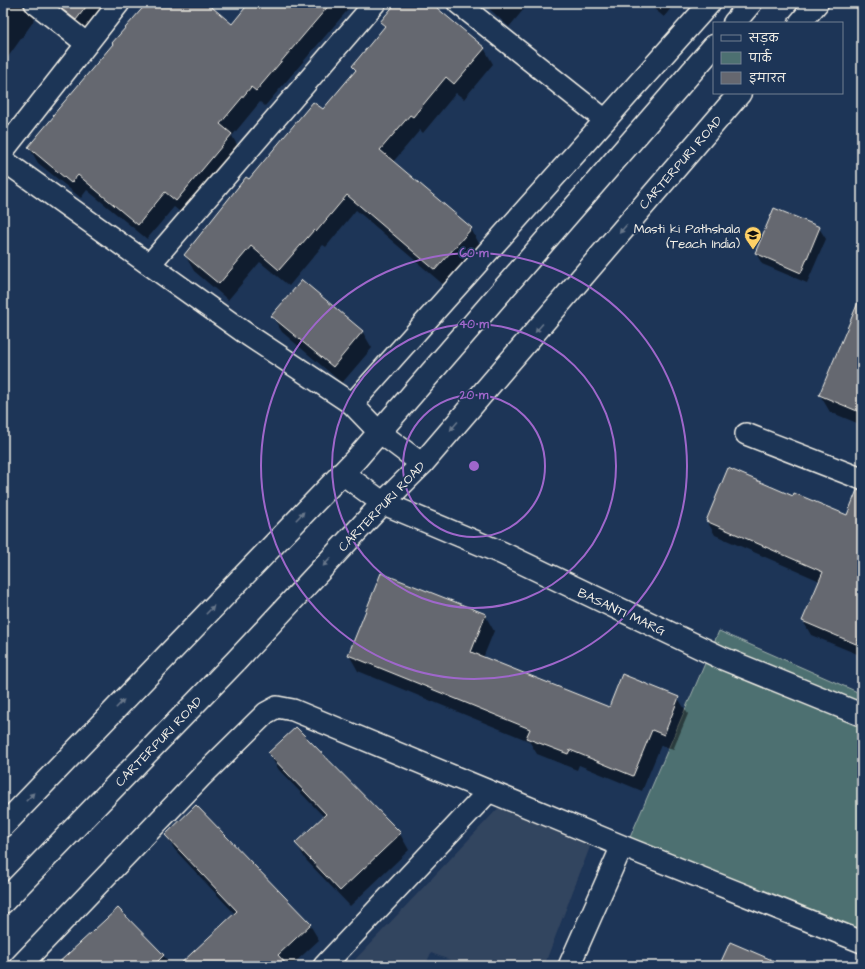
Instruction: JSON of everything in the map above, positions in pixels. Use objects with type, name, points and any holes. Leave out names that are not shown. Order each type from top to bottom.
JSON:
[{"type":"main road","points":[[735,22],[751,3]]},
{"type":"main road","points":[[801,22],[817,3]]},
{"type":"main road","points":[[3,826],[342,473],[713,47]]},
{"type":"main road","name":"CARTERPURI ROAD","points":[[3,902],[236,661],[383,503],[422,464],[739,94]]},
{"type":"main road","name":"BASANTI MARG","points":[[342,473],[383,503],[502,553],[722,658],[862,716]]},
{"type":"street","points":[[35,3],[87,44]]},
{"type":"street","points":[[3,151],[119,3]]},
{"type":"street","points":[[150,264],[376,3]]},
{"type":"street","points":[[458,3],[605,120]]},
{"type":"street","points":[[352,404],[710,3]]},
{"type":"street","points":[[3,160],[248,335],[352,404],[378,431],[422,464]]},
{"type":"street","points":[[746,434],[862,479]]},
{"type":"street","points":[[20,966],[201,777],[266,713],[277,708],[293,710],[622,846],[862,942]]},
{"type":"street","points":[[324,966],[489,791]]},
{"type":"street","points":[[569,966],[622,846]]},
{"type":"shaded area","points":[[505,801],[593,839],[544,966],[466,966],[431,953],[425,966],[349,966]]},
{"type":"green space","points":[[719,631],[862,694],[862,935],[628,842]]},
{"type":"building","points":[[54,3],[89,3],[76,20]]},
{"type":"building","points":[[147,3],[207,3],[232,24],[249,3],[331,3],[256,91],[251,87],[220,124],[232,134],[176,201],[165,192],[138,225],[78,175],[71,183],[28,147],[113,44],[112,43]]},
{"type":"building","points":[[396,3],[431,3],[485,48],[454,84],[446,77],[413,117],[410,115],[380,150],[472,228],[435,270],[347,195],[316,232],[314,230],[279,270],[251,246],[219,284],[184,255],[246,177],[249,179],[313,102],[323,109],[356,70],[352,66],[385,26],[380,22]]},
{"type":"building","points":[[774,208],[820,227],[801,273],[755,253]]},
{"type":"building","points":[[302,280],[363,331],[333,367],[271,316]]},
{"type":"building","points":[[862,293],[862,413],[819,395]]},
{"type":"building","points":[[728,468],[793,496],[794,493],[847,515],[857,490],[862,491],[862,630],[856,644],[802,621],[823,572],[706,521]]},
{"type":"building","points":[[381,573],[486,614],[471,652],[609,707],[622,674],[679,697],[664,735],[652,730],[633,776],[570,750],[568,754],[526,738],[530,729],[348,655]]},
{"type":"building","points":[[296,727],[401,833],[340,891],[295,843],[326,814],[268,753]]},
{"type":"building","points":[[196,805],[311,924],[278,955],[288,966],[178,966],[237,911],[165,835]]},
{"type":"building","points":[[118,908],[164,955],[153,966],[55,966]]},
{"type":"building","points":[[730,942],[786,966],[719,966]]},
{"type":"place","name":"Masti ki Pathshala (Teach India)","points":[[753,250]]}]
